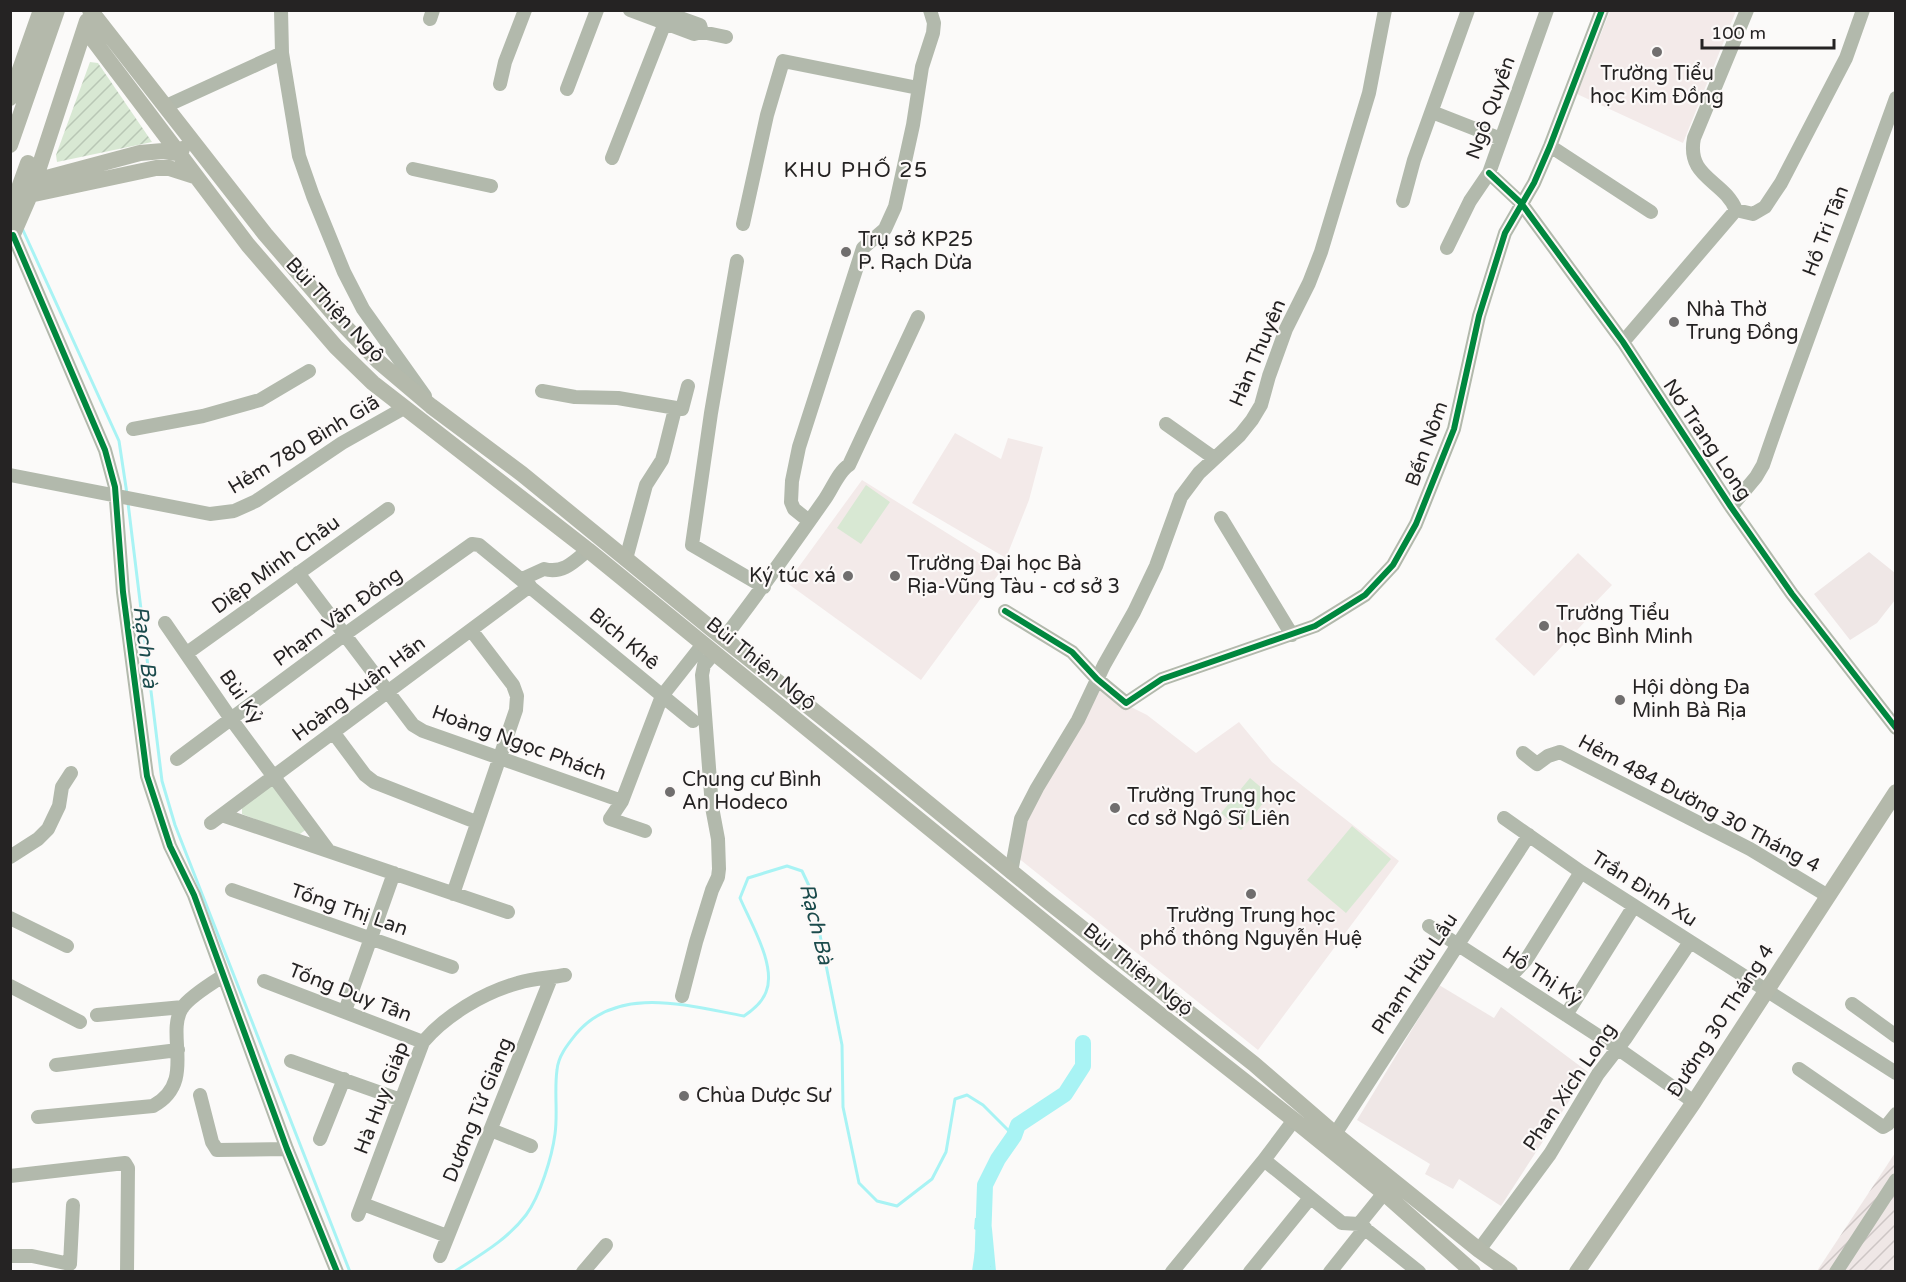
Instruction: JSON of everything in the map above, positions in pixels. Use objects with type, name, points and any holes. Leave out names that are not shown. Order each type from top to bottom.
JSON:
[{"type":"main road","points":[[10,98],[40,10]]},
{"type":"main road","points":[[10,145],[57,10]]},
{"type":"main road","points":[[11,238],[19,194],[80,10]]},
{"type":"main road","points":[[19,194],[90,10]]},
{"type":"main road","name":"Bùi Thiện Ngộ","points":[[90,10],[209,164],[291,265],[379,363],[431,406],[522,474],[626,559],[713,641],[965,856],[1154,1010],[1294,1120],[1510,1272]]},
{"type":"main road","name":"Bùi Thiện Ngộ","points":[[84,30],[248,245],[336,347],[373,383],[588,550],[713,641],[976,843],[1254,1064],[1335,1134],[1473,1272]]},
{"type":"main road","points":[[19,194],[140,153],[162,151],[177,153],[192,141]]},
{"type":"main road","points":[[19,194],[156,168],[169,168],[194,176],[209,164]]},
{"type":"main road","name":"Đường 30 Tháng 4","points":[[1590,1272],[1706,1100],[1828,896],[1896,792]]},
{"type":"main road","name":"Đường 30 Tháng 4","points":[[1577,1272],[1896,810]]},
{"type":"main road","points":[[965,856],[976,843]]},
{"type":"main road","points":[[1154,1010],[1166,994]]},
{"type":"street","name":"Bùi Thiện Ngộ","points":[[282,10],[282,53],[299,156],[313,196],[344,272],[363,309],[431,406]]},
{"type":"street","points":[[500,84],[505,62],[525,10]]},
{"type":"street","points":[[567,89],[597,10]]},
{"type":"street","points":[[630,10],[666,15],[694,34],[702,32],[726,37]]},
{"type":"street","points":[[809,521],[794,509],[791,502],[792,482],[799,447],[863,248],[885,229],[895,207],[913,125],[922,67],[933,33],[934,23],[930,10]]},
{"type":"street","name":"Hàn Thuyên","points":[[1011,872],[1021,819],[1036,788],[1074,727],[1097,679],[1134,612],[1156,566],[1182,497],[1191,482],[1239,435],[1257,412],[1286,330],[1309,284],[1321,252],[1369,93],[1386,10]]},
{"type":"street","points":[[1402,201],[1414,160],[1468,10]]},
{"type":"street","name":"Ngô Quyền","points":[[1447,248],[1470,201],[1489,173],[1547,10]]},
{"type":"street","name":"Bến Nôm","points":[[1097,679],[1126,703],[1162,679],[1315,626],[1365,595],[1393,566],[1405,546],[1440,469],[1454,429],[1487,290],[1505,233],[1534,183],[1602,10]]},
{"type":"street","points":[[1736,210],[1733,201],[1698,169],[1692,150],[1694,138],[1747,10]]},
{"type":"street","points":[[1736,210],[1753,214],[1765,207],[1782,183],[1846,58],[1863,10]]},
{"type":"street","points":[[612,158],[666,15]]},
{"type":"street","points":[[166,106],[282,53]]},
{"type":"street","points":[[743,224],[767,115],[783,61],[918,88]]},
{"type":"street","name":"Hồ Tri Tân","points":[[1731,507],[1763,465],[1807,345],[1826,284],[1896,98]]},
{"type":"street","points":[[1432,112],[1501,138]]},
{"type":"street","points":[[1550,146],[1651,212]]},
{"type":"street","points":[[413,169],[491,186]]},
{"type":"street","name":"Nơ Trang Long","points":[[1489,173],[1521,203],[1623,342],[1731,507],[1814,624],[1896,728]]},
{"type":"street","points":[[1623,342],[1736,210]]},
{"type":"street","points":[[11,238],[105,450],[115,495],[123,592],[147,776],[170,846],[194,896],[287,1149],[337,1272]]},
{"type":"street","points":[[737,261],[711,413],[692,545],[764,587]]},
{"type":"street","points":[[645,831],[610,819],[622,801],[662,696],[764,587],[856,453],[918,317]]},
{"type":"street","points":[[133,429],[203,416],[260,400],[309,371]]},
{"type":"street","points":[[542,391],[574,397],[618,398],[682,409],[688,386]]},
{"type":"street","name":"Hẻm 780 Bình Giã","points":[[10,475],[210,514],[234,511],[256,501],[342,443],[404,408]]},
{"type":"street","points":[[626,559],[646,485],[662,460],[675,409]]},
{"type":"street","points":[[1166,424],[1214,458]]},
{"type":"street","name":"Diệp Minh Châu","points":[[187,653],[388,508]]},
{"type":"street","points":[[1221,518],[1292,635]]},
{"type":"street","name":"Phạm Văn Đồng","points":[[177,759],[472,544],[479,545],[526,582]]},
{"type":"street","points":[[526,582],[544,569],[551,571],[566,569],[588,550]]},
{"type":"street","name":"Hoàng Ngọc Phách","points":[[298,573],[413,725],[423,731],[622,801]]},
{"type":"street","name":"Hoàng Xuân Hãn","points":[[328,850],[217,819],[471,630],[526,582]]},
{"type":"street","name":"Bích Khê","points":[[526,582],[693,721]]},
{"type":"street","points":[[1005,611],[1072,652],[1097,679]]},
{"type":"street","name":"Bùi Kỷ","points":[[165,623],[231,719],[328,850]]},
{"type":"street","points":[[453,894],[516,710],[517,696],[513,685],[471,630]]},
{"type":"street","points":[[682,996],[719,869],[702,675],[713,641]]},
{"type":"street","points":[[333,732],[365,774],[374,782],[476,822]]},
{"type":"street","name":"Hẻm 484 Đường 30 Tháng 4","points":[[1523,753],[1536,764],[1560,752],[1750,849],[1828,896]]},
{"type":"street","points":[[10,857],[38,839],[48,829],[59,806],[62,787],[71,773]]},
{"type":"street","name":"Trần Đình Xu","points":[[1504,818],[1581,872],[1896,1073]]},
{"type":"street","name":"Phạm Hữu Lầu","points":[[1335,1134],[1529,835]]},
{"type":"street","points":[[328,850],[508,912]]},
{"type":"street","points":[[1509,978],[1526,960],[1581,872]]},
{"type":"street","points":[[345,1011],[394,873]]},
{"type":"street","name":"Tống Thị Lan","points":[[232,890],[452,967]]},
{"type":"street","points":[[1566,1015],[1634,906]]},
{"type":"street","points":[[10,918],[67,946]]},
{"type":"street","name":"Hồ Thị Kỷ","points":[[1429,926],[1617,1048],[1694,1102]]},
{"type":"street","name":"Phan Xích Long","points":[[1479,1250],[1550,1154],[1598,1074],[1690,942]]},
{"type":"street","points":[[97,1016],[183,1007],[223,976]]},
{"type":"street","name":"Hà Huy Giáp","points":[[447,1236],[360,1210],[423,1042],[435,1028],[481,998],[518,982],[558,977]]},
{"type":"street","name":"Dương Tử Giang","points":[[440,1256],[491,1130],[558,977]]},
{"type":"street","name":"Tống Duy Tân","points":[[264,981],[423,1042]]},
{"type":"street","points":[[10,986],[80,1022]]},
{"type":"street","points":[[1852,1004],[1896,1036]]},
{"type":"street","points":[[38,1117],[153,1106],[167,1095],[178,1070],[178,1022],[183,1007]]},
{"type":"street","points":[[56,1065],[178,1050]]},
{"type":"street","points":[[291,1061],[401,1100]]},
{"type":"street","points":[[1799,1069],[1883,1127],[1896,1114]]},
{"type":"street","points":[[320,1139],[344,1079]]},
{"type":"street","points":[[200,1095],[212,1142],[217,1150],[287,1149]]},
{"type":"street","points":[[1173,1272],[1294,1120]]},
{"type":"street","points":[[491,1130],[531,1146]]},
{"type":"street","points":[[1264,1160],[1342,1223],[1362,1226],[1419,1272]]},
{"type":"street","points":[[10,1176],[125,1163],[128,1168],[127,1272]]},
{"type":"street","points":[[1836,1272],[1896,1180]]},
{"type":"street","points":[[1330,1272],[1389,1187]]},
{"type":"street","points":[[1250,1272],[1310,1198]]},
{"type":"street","points":[[10,1256],[33,1256],[70,1263],[73,1205]]},
{"type":"street","points":[[583,1272],[606,1245]]},
{"type":"shaded area","name":"Trường Tiểu học Kim Đồng","points":[[1610,11],[1736,11],[1683,143],[1577,94]]},
{"type":"shaded area","points":[[955,433],[1001,459],[1008,438],[1043,447],[1029,500],[1006,558],[912,503]]},
{"type":"shaded area","name":"Trường Đại học Bà Rịa-Vũng Tàu - cơ sở 3","points":[[862,480],[1003,568],[921,680],[787,583]]},
{"type":"shaded area","points":[[1869,552],[1895,573],[1895,600],[1877,623],[1850,640],[1814,594]]},
{"type":"shaded area","name":"Trường Tiểu học Bình Minh","points":[[1578,553],[1612,585],[1589,609],[1593,613],[1534,676],[1495,639]]},
{"type":"shaded area","name":"Trường Trung học phổ thông Nguyễn Huệ","points":[[1100,686],[1123,703],[1147,715],[1196,753],[1239,722],[1272,762],[1399,861],[1258,1050],[1017,857],[1023,826]]},
{"type":"shaded area","points":[[1439,985],[1494,1018],[1501,1007],[1588,1072],[1501,1206],[1459,1179],[1453,1189],[1425,1174],[1430,1164],[1357,1120]]},
{"type":"shaded area","points":[[1895,1153],[1895,1271],[1817,1271]]},
{"type":"green space","points":[[90,62],[98,63],[152,142],[57,162],[56,155]]},
{"type":"green space","points":[[866,485],[890,502],[861,544],[837,528]]},
{"type":"green space","points":[[1250,778],[1270,795],[1241,830],[1221,813]]},
{"type":"green space","points":[[270,784],[277,789],[307,829],[297,836],[242,814],[242,807]]},
{"type":"green space","points":[[1352,826],[1391,859],[1346,913],[1307,880]]},
{"type":"water","points":[[975,1218],[989,1218],[996,1271],[972,1271],[978,1231],[974,1229]]},
{"type":"waterway","name":"Rạch Bà","points":[[22,228],[119,441],[127,494]]},
{"type":"waterway","name":"Rạch Bà","points":[[128,503],[162,781],[175,825],[350,1272]]},
{"type":"waterway","name":"Rạch Bà","points":[[454,1272],[502,1240],[519,1224],[536,1198],[545,1176],[555,1134],[556,1078],[559,1060],[576,1034],[593,1018],[612,1009],[655,1002],[744,1016],[760,1003],[766,992],[768,970],[761,944],[740,898],[748,878],[787,866],[802,871],[811,890],[842,1045],[843,1107],[859,1183],[877,1201],[897,1206],[932,1179],[946,1152],[955,1099],[967,1095],[983,1105],[1014,1136]]},
{"type":"waterway","name":"Rạch Bà","points":[[982,1272],[985,1185],[1018,1125],[1065,1094],[1083,1066],[1083,1043]]},
{"type":"cycle path","points":[[1005,611],[1072,652],[1097,679],[1126,703],[1162,679],[1315,626],[1365,595],[1393,565],[1416,524],[1454,429],[1479,316],[1505,233],[1534,183],[1602,10]]},
{"type":"cycle path","points":[[1489,173],[1521,203],[1623,342],[1731,507],[1792,594],[1896,728]]},
{"type":"cycle path","points":[[13,235],[105,450],[115,487],[123,592],[147,776],[170,846],[194,895],[287,1149],[337,1272]]},
{"type":"place","name":"Trường Tiểu học Kim Đồng","points":[[1657,52]]},
{"type":"place","name":"Trụ sở KP25 P. Rạch Dừa","points":[[846,252]]},
{"type":"place","name":"Nhà Thờ Trung Đồng","points":[[1674,322]]},
{"type":"place","name":"Ký túc xá","points":[[848,576]]},
{"type":"place","name":"Trường Đại học Bà Rịa-Vũng Tàu - cơ sở 3","points":[[895,576]]},
{"type":"place","name":"Trường Tiểu học Bình Minh","points":[[1544,626]]},
{"type":"place","name":"Hội dòng Đa Minh Bà Rịa","points":[[1620,700]]},
{"type":"place","name":"Chung cư Bình An Hodeco","points":[[670,792]]},
{"type":"place","name":"Trường Trung học cơ sở Ngô Sĩ Liên","points":[[1115,808]]},
{"type":"place","name":"Trường Trung học phổ thông Nguyễn Huệ","points":[[1251,894]]},
{"type":"place","name":"Chùa Dược Sư","points":[[684,1096]]},
{"type":"district","name":"KHU PHỐ 25","points":[[856,170]]}]
